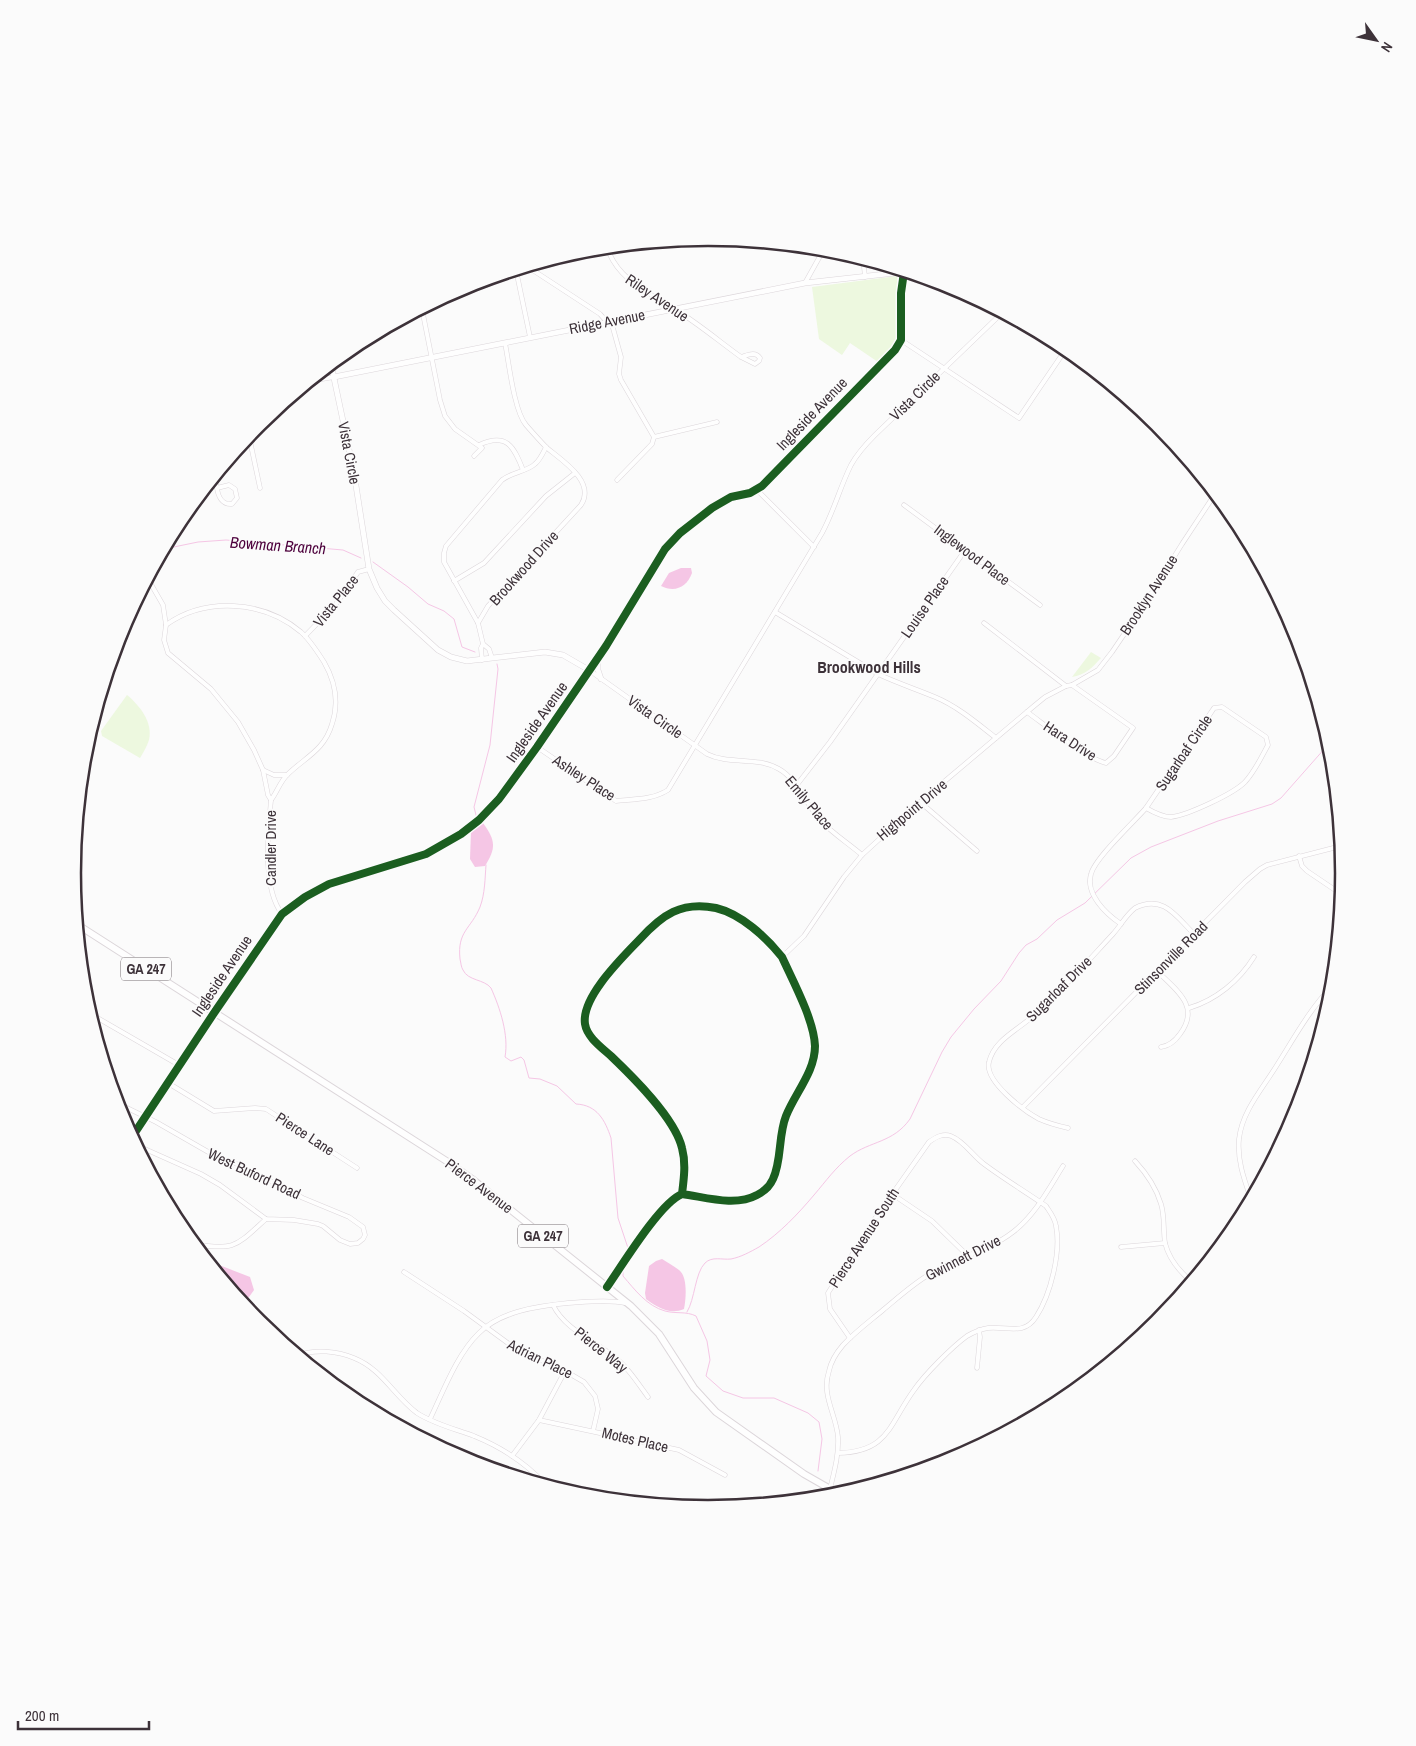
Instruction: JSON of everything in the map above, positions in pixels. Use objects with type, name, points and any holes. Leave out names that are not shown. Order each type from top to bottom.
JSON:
[{"type":"main road","name":"Pierce Avenue","points":[[84,929],[472,1179],[631,1306],[659,1334],[694,1388],[716,1412],[827,1488]]},
{"type":"street","name":"Riley Avenue","points":[[610,254],[615,266],[624,276],[661,302],[676,309],[741,358]]},
{"type":"street","points":[[805,283],[820,256]]},
{"type":"street","points":[[865,267],[865,277]]},
{"type":"street","points":[[535,271],[600,314],[609,322],[621,358],[619,374],[621,380],[654,437],[652,444],[616,480]]},
{"type":"street","name":"Ridge Avenue","points":[[323,379],[805,283],[889,274]]},
{"type":"street","points":[[517,277],[530,338]]},
{"type":"street","points":[[903,278],[901,293],[901,340],[1019,418],[1061,356]]},
{"type":"street","points":[[423,315],[430,357],[445,416],[455,429],[482,448],[474,456]]},
{"type":"street","name":"Vista Circle","points":[[333,371],[354,473],[369,569],[376,588],[386,602],[438,650],[459,660],[482,660],[525,654],[554,653],[563,655],[589,670],[695,746],[828,523],[848,472],[859,453],[875,435],[997,318]]},
{"type":"street","name":"Ingleside Avenue","points":[[137,1130],[282,914],[305,897],[329,884],[421,856],[461,834],[487,812],[537,747],[599,657],[665,549],[680,533],[722,502],[731,497],[757,490],[895,350],[901,340]]},
{"type":"street","points":[[454,581],[484,563],[546,496],[575,473],[546,447],[522,419],[505,343]]},
{"type":"street","points":[[654,437],[716,422]]},
{"type":"street","points":[[478,445],[493,440],[510,445],[515,449],[523,470]]},
{"type":"street","points":[[251,445],[260,488]]},
{"type":"street","points":[[492,658],[489,650],[483,644],[478,624],[444,562],[444,552],[446,546],[502,480],[536,464],[546,447]]},
{"type":"street","name":"Brookwood Drive","points":[[478,624],[488,606],[577,510],[585,498],[584,485],[575,473]]},
{"type":"street","points":[[216,485],[220,499],[224,503],[232,504],[235,501],[236,493],[232,486],[226,485],[217,488]]},
{"type":"street","points":[[757,490],[814,547]]},
{"type":"street","name":"Brooklyn Avenue","points":[[1072,685],[1098,670],[1112,652],[1211,500]]},
{"type":"street","name":"Inglewood Place","points":[[904,505],[1040,605]]},
{"type":"street","name":"Louise Place","points":[[796,786],[808,773],[966,550]]},
{"type":"street","name":"Vista Place","points":[[306,636],[336,604],[358,572],[369,569]]},
{"type":"street","name":"Candler Drive","points":[[151,586],[163,605],[166,625],[164,640],[168,653],[200,679],[221,700],[245,733],[263,770],[270,800],[268,880],[272,897],[282,914]]},
{"type":"street","points":[[166,625],[178,617],[195,610],[230,606],[257,609],[274,615],[288,623],[306,636],[319,653],[333,681],[335,692],[333,723],[323,744],[314,754],[288,774],[270,800]]},
{"type":"street","points":[[775,612],[878,674],[936,697],[962,712],[996,738]]},
{"type":"street","points":[[984,623],[1066,686]]},
{"type":"street","points":[[482,660],[481,648],[483,644]]},
{"type":"street","points":[[599,657],[597,664],[601,679]]},
{"type":"street","name":"Highpoint Drive","points":[[782,957],[804,936],[862,855],[920,802],[1045,697],[1066,686],[1072,685]]},
{"type":"street","name":"Hara Drive","points":[[1027,712],[1066,740],[1106,763],[1114,756],[1133,728],[1072,685]]},
{"type":"street","name":"Sugarloaf Circle","points":[[1121,924],[1093,896],[1090,883],[1091,874],[1096,864],[1146,808],[1214,708],[1222,707],[1266,737],[1268,745],[1253,772],[1244,783],[1226,796],[1200,808],[1171,817],[1146,808]]},
{"type":"street","name":"Ashley Place","points":[[537,747],[616,801],[648,798],[660,795],[668,790],[695,746]]},
{"type":"street","name":"Emily Place","points":[[695,746],[714,758],[772,765],[785,773],[822,821],[862,855]]},
{"type":"street","points":[[263,770],[274,775],[288,774]]},
{"type":"street","points":[[920,802],[977,851]]},
{"type":"street","name":"Stinsonville Road","points":[[1023,1107],[1260,869],[1267,865],[1334,848]]},
{"type":"street","points":[[1299,856],[1302,866],[1306,870],[1334,889]]},
{"type":"street","name":"Sugarloaf Drive","points":[[1068,1128],[1041,1120],[1001,1090],[990,1076],[989,1062],[992,1055],[1006,1036],[1032,1017],[1054,997],[1135,908],[1152,903],[1169,909],[1194,934]]},
{"type":"street","points":[[607,1287],[662,1210],[675,1196],[682,1194],[736,1201],[745,1200],[762,1192],[771,1183],[774,1177],[785,1118],[806,1077],[814,1055],[813,1038],[807,1016],[782,957],[776,949],[737,916],[709,907],[683,907],[672,911],[653,926],[620,960],[591,998],[585,1024],[594,1041],[639,1083],[677,1136],[682,1148],[684,1162],[682,1194]]},
{"type":"street","points":[[1189,1008],[1207,1002],[1216,996],[1248,966],[1254,957]]},
{"type":"street","points":[[1157,971],[1179,992],[1189,1008],[1185,1027],[1168,1046],[1161,1047]]},
{"type":"street","points":[[1248,1190],[1239,1161],[1241,1127],[1248,1110],[1306,1019],[1322,999]]},
{"type":"street","points":[[99,1018],[179,1065]]},
{"type":"street","name":"Pierce Lane","points":[[168,1083],[214,1111],[266,1109],[357,1168]]},
{"type":"street","name":"West Buford Road","points":[[127,1108],[210,1153],[238,1164],[294,1194],[349,1217],[364,1228],[365,1235],[358,1243],[350,1244],[340,1240],[318,1224],[294,1220],[266,1219]]},
{"type":"street","name":"Pierce Avenue South","points":[[850,1338],[830,1309],[828,1293],[892,1194],[930,1142],[940,1136],[958,1139],[983,1163],[1040,1202]]},
{"type":"street","points":[[146,1149],[201,1174],[220,1185],[266,1219],[234,1245],[219,1248],[204,1246]]},
{"type":"street","points":[[1135,1161],[1150,1178],[1158,1194],[1163,1213],[1165,1242],[1175,1264],[1187,1277]]},
{"type":"street","name":"Gwinnett Drive","points":[[850,1338],[923,1278],[986,1248],[1011,1233],[1031,1215],[1063,1166]]},
{"type":"street","points":[[892,1194],[932,1221],[968,1255]]},
{"type":"street","points":[[838,1452],[864,1449],[881,1439],[892,1426],[914,1389],[928,1372],[966,1337],[979,1330],[989,1328],[1021,1329],[1031,1323],[1040,1311],[1054,1270],[1058,1239],[1052,1215],[1046,1206],[1040,1202]]},
{"type":"street","points":[[1121,1247],[1165,1242]]},
{"type":"street","name":"Adrian Place","points":[[404,1272],[464,1311],[516,1349],[565,1371],[584,1382],[595,1396],[598,1409],[594,1431]]},
{"type":"street","points":[[430,1420],[462,1356],[479,1332],[485,1328],[510,1314],[553,1304],[621,1302],[631,1306]]},
{"type":"street","name":"Pierce Way","points":[[553,1304],[559,1315],[570,1325],[612,1355],[624,1366],[648,1397]]},
{"type":"street","points":[[977,1368],[979,1330]]},
{"type":"street","points":[[830,1488],[838,1452],[835,1421],[828,1400],[826,1382],[834,1359],[850,1338]]},
{"type":"street","points":[[306,1354],[322,1351],[344,1354],[361,1361],[379,1374],[416,1412],[430,1420],[474,1436],[512,1456],[526,1465],[536,1475]]},
{"type":"street","points":[[512,1456],[539,1420],[565,1371]]},
{"type":"street","name":"Motes Place","points":[[539,1420],[679,1450],[725,1475]]},
{"type":"green space","points":[[897,276],[899,338],[878,362],[850,343],[842,355],[819,339],[812,287]]},
{"type":"green space","points":[[1091,652],[1101,658],[1081,675],[1072,677]]},
{"type":"green space","points":[[127,695],[141,709],[149,727],[149,740],[140,758],[102,736],[101,731]]},
{"type":"shaded area","points":[[681,568],[691,568],[692,573],[684,585],[676,589],[661,586],[669,573]]},
{"type":"shaded area","points":[[483,823],[492,840],[493,849],[485,866],[475,867],[470,859],[471,831],[478,824]]},
{"type":"shaded area","points":[[662,1259],[679,1270],[684,1278],[686,1294],[684,1309],[679,1311],[664,1310],[646,1299],[645,1293],[649,1266]]},
{"type":"shaded area","points":[[220,1265],[250,1277],[254,1290],[249,1297]]},
{"type":"waterway","name":"Bowman Branch","points":[[173,547],[198,542],[226,540],[343,550],[361,558]]},
{"type":"waterway","name":"Bowman Branch","points":[[373,562],[428,604],[444,611],[454,619],[462,647],[475,652]]},
{"type":"waterway","name":"Bowman Branch","points":[[477,819],[474,807],[490,745],[497,664]]},
{"type":"waterway","points":[[687,1312],[699,1273],[705,1263],[714,1259],[735,1258],[759,1247],[788,1223],[835,1170],[850,1156],[865,1147],[889,1137],[903,1127],[910,1119],[951,1037],[1001,981],[1026,945],[1037,939],[1057,920],[1085,903],[1131,858],[1151,847],[1218,821],[1272,804],[1281,798],[1323,751]]},
{"type":"waterway","name":"Bowman Branch","points":[[486,865],[482,902],[461,942],[460,959],[462,968],[465,974],[491,988],[503,1022],[506,1040],[505,1057],[511,1061],[521,1057],[524,1060],[529,1078],[540,1079],[557,1086],[576,1104],[595,1110],[606,1125],[611,1138],[618,1218],[629,1251]]},
{"type":"waterway","name":"Bowman Branch","points":[[623,1266],[623,1276],[642,1297],[653,1305],[665,1311],[696,1316],[707,1341],[710,1360],[706,1376],[723,1391],[743,1398],[774,1398],[808,1413],[819,1422],[822,1439],[818,1471]]},
{"type":"cycle path","points":[[137,1130],[282,914],[305,897],[329,884],[426,854],[461,834],[479,820],[499,799],[606,646],[665,549],[680,533],[712,508],[731,497],[750,493],[762,486],[895,350],[901,340],[901,293],[903,278]]},
{"type":"cycle path","points":[[607,1287],[653,1221],[663,1209],[682,1194],[684,1159],[678,1136],[662,1111],[641,1086],[588,1033],[585,1024],[586,1013],[596,990],[648,930],[664,917],[682,908],[704,906],[735,915],[761,934],[782,957],[807,1013],[815,1046],[812,1065],[786,1116],[776,1172],[772,1182],[757,1195],[748,1199],[730,1201],[682,1194]]},
{"type":"district","name":"Brookwood Hills","points":[[869,667]]}]
